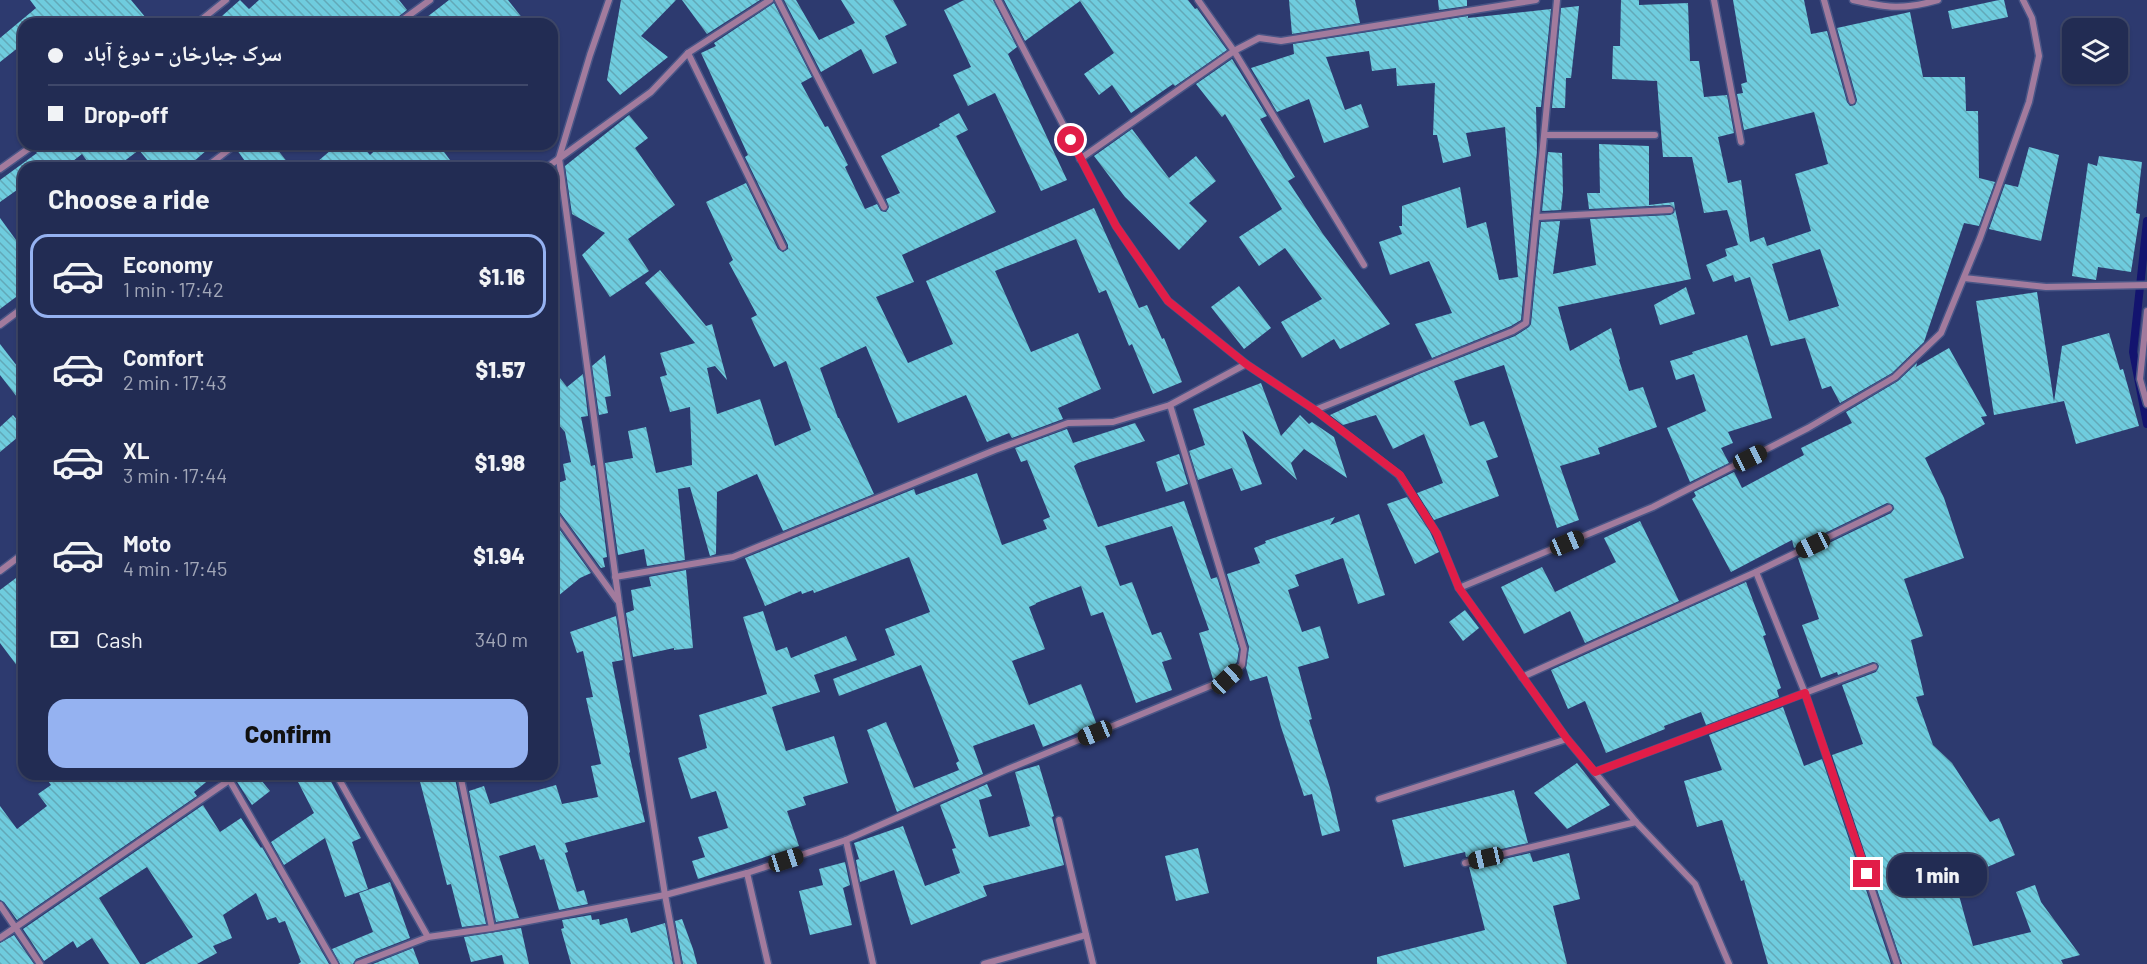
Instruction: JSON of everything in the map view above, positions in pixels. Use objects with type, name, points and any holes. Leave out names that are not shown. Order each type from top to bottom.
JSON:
[{"type":"street","points":[[204,18],[226,0]]},
{"type":"street","points":[[405,18],[430,0]]},
{"type":"street","points":[[609,0],[559,158],[615,577],[678,964]]},
{"type":"street","points":[[554,162],[651,92],[688,53],[770,0]]},
{"type":"street","points":[[778,0],[884,207]]},
{"type":"street","points":[[998,0],[1116,226],[1168,301],[1246,364],[1315,410],[1400,475],[1437,534],[1459,588],[1522,677],[1567,739],[1636,822],[1695,884],[1729,964]]},
{"type":"street","points":[[1198,0],[1234,51],[1364,265]]},
{"type":"street","points":[[1080,159],[1234,51],[1259,38],[1281,41],[1536,0]]},
{"type":"street","points":[[1315,410],[1477,346],[1526,323],[1538,217],[1557,0]]},
{"type":"street","points":[[1714,0],[1741,142]]},
{"type":"street","points":[[1824,0],[1852,101]]},
{"type":"street","points":[[1853,0],[1888,8],[1938,0]]},
{"type":"street","points":[[1459,588],[1653,507],[1808,428],[1895,377],[1941,333],[1964,278],[2029,102],[2039,56],[2032,18],[2023,0]]},
{"type":"street","points":[[688,53],[783,247]]},
{"type":"street","points":[[1545,135],[1655,135]]},
{"type":"street","points":[[0,169],[26,150]]},
{"type":"street","points":[[213,162],[228,150]]},
{"type":"street","points":[[1538,217],[1670,210]]},
{"type":"street","points":[[1964,278],[2046,287],[2147,285]]},
{"type":"street","points":[[2147,311],[2140,379],[2147,404]]},
{"type":"street","points":[[0,325],[18,312]]},
{"type":"street","points":[[615,577],[733,557],[995,450],[1068,423],[1113,422],[1170,405],[1246,364]]},
{"type":"street","points":[[358,964],[428,937],[492,928],[665,895],[747,873],[846,840],[1008,769],[1227,679],[1242,665],[1244,649],[1170,405]]},
{"type":"street","points":[[1522,677],[1756,572],[1889,508]]},
{"type":"street","points":[[558,518],[619,603]]},
{"type":"street","points":[[0,570],[18,557]]},
{"type":"street","points":[[1756,572],[1805,693],[1897,964]]},
{"type":"street","points":[[1595,772],[1874,667]]},
{"type":"street","points":[[1379,800],[1567,739]]},
{"type":"street","points":[[0,938],[224,780]]},
{"type":"street","points":[[230,780],[335,964]]},
{"type":"street","points":[[339,780],[428,937]]},
{"type":"street","points":[[461,780],[492,928]]},
{"type":"street","points":[[1059,820],[1093,964]]},
{"type":"street","points":[[1465,863],[1636,822]]},
{"type":"street","points":[[846,840],[873,964]]},
{"type":"street","points":[[747,873],[768,964]]},
{"type":"street","points":[[0,905],[40,964]]},
{"type":"street","points":[[984,964],[1086,935]]},
{"type":"building","points":[[30,0],[131,0],[146,18],[24,18],[36,8]]},
{"type":"building","points":[[240,0],[249,9],[259,0],[399,0],[407,10],[397,18],[220,18]]},
{"type":"building","points":[[449,0],[508,0],[522,18],[426,18]]},
{"type":"building","points":[[621,0],[676,0],[641,36],[668,57],[620,95],[607,80]]},
{"type":"building","points":[[682,0],[760,0],[707,34]]},
{"type":"building","points":[[784,0],[796,0],[819,40],[855,23],[841,0],[893,0],[907,25],[885,36],[897,63],[873,74],[861,49],[821,72]]},
{"type":"building","points":[[964,0],[993,0],[1017,47],[1008,54],[1067,180],[1041,191],[995,93],[968,106],[953,75],[971,67],[944,10]]},
{"type":"building","points":[[1004,0],[1188,0],[1195,9],[1197,8],[1227,50],[1131,113],[1112,85],[1099,95],[1084,74],[1114,53],[1080,1],[1025,41]]},
{"type":"building","points":[[1289,0],[1355,0],[1360,23],[1292,34]]},
{"type":"building","points":[[1438,0],[1467,0],[1467,6],[1439,10]]},
{"type":"building","points":[[1621,0],[1639,0],[1639,5],[1688,3],[1690,61],[1699,61],[1704,97],[1727,95],[1734,133],[1718,137],[1728,183],[1741,180],[1750,242],[1764,237],[1767,246],[1811,231],[1795,174],[1828,164],[1814,112],[1744,130],[1737,94],[1743,93],[1741,84],[1747,82],[1733,0],[1804,0],[1811,34],[1827,31],[1850,106],[1855,105],[1857,100],[1837,28],[1910,12],[1923,77],[1965,77],[1966,111],[1978,111],[1979,178],[1995,182],[1979,226],[1964,223],[1924,342],[1892,373],[1840,403],[1831,386],[1822,389],[1805,338],[1771,346],[1750,277],[1735,282],[1733,275],[1713,282],[1706,265],[1727,256],[1725,249],[1738,245],[1727,210],[1704,213],[1692,157],[1663,157],[1657,81],[1612,79],[1613,46],[1620,46]],"holes":[[[1820,249],[1839,306],[1789,321],[1772,264]]]},
{"type":"building","points":[[2004,0],[2008,17],[1952,29],[1948,11]]},
{"type":"building","points":[[774,3],[812,77],[801,83],[825,127],[828,126],[848,165],[845,167],[865,209],[877,204],[881,211],[886,212],[889,207],[886,199],[900,193],[881,156],[940,126],[939,124],[959,113],[968,130],[956,136],[996,212],[902,255],[914,282],[876,297],[908,363],[953,344],[926,281],[1094,208],[1139,308],[1147,305],[1162,339],[1164,338],[1182,382],[1153,394],[1132,344],[1129,346],[1106,290],[1099,293],[1076,239],[995,271],[1031,352],[1078,333],[1101,389],[1058,408],[1063,419],[1012,438],[1009,433],[987,442],[966,395],[898,423],[866,346],[820,368],[838,418],[874,494],[783,531],[757,474],[717,492],[716,554],[710,556],[690,487],[678,489],[685,560],[647,566],[644,549],[618,555],[605,463],[633,458],[628,431],[646,427],[656,473],[692,465],[690,407],[670,412],[660,377],[667,375],[660,353],[695,343],[645,283],[660,270],[706,326],[712,324],[727,380],[715,366],[707,368],[717,414],[760,399],[775,446],[811,430],[786,361],[774,367],[751,318],[757,315],[729,263],[733,260],[706,202],[746,183],[778,249],[783,252],[788,249],[745,157],[748,155],[701,53],[716,46],[714,43]]},
{"type":"building","points":[[1579,6],[1571,78],[1566,78],[1565,108],[1552,108],[1561,8]]},
{"type":"building","points":[[1551,9],[1541,107],[1536,107],[1537,151],[1521,320],[1432,358],[1415,324],[1452,313],[1429,261],[1390,275],[1379,242],[1402,234],[1399,226],[1402,226],[1402,206],[1460,187],[1467,228],[1486,222],[1499,280],[1518,277],[1505,127],[1466,133],[1471,156],[1443,163],[1437,135],[1433,135],[1435,83],[1397,86],[1396,68],[1372,71],[1369,51],[1326,57],[1345,110],[1361,104],[1369,127],[1324,143],[1309,99],[1277,112],[1251,68],[1294,54],[1293,44],[1468,16],[1468,18]]},
{"type":"building","points":[[18,23],[18,48],[0,62],[0,38]]},
{"type":"building","points":[[1232,59],[1267,116],[1260,119],[1295,177],[1288,181],[1323,234],[1390,324],[1340,349],[1334,339],[1302,358],[1281,322],[1322,299],[1285,248],[1259,266],[1239,237],[1282,209],[1225,114],[1222,117],[1196,84]]},
{"type":"building","points":[[629,115],[648,138],[635,148],[675,205],[628,239],[649,271],[610,297],[582,255],[605,233],[572,214],[565,166]]},
{"type":"building","points":[[1132,129],[1169,178],[1196,156],[1216,181],[1189,203],[1207,221],[1179,250],[1125,197],[1094,156]]},
{"type":"building","points":[[1599,144],[1649,146],[1649,205],[1674,202],[1675,209],[1670,205],[1589,209],[1587,193],[1600,193]]},
{"type":"building","points":[[2029,147],[2059,155],[2041,241],[1989,229],[2005,184],[2018,187]]},
{"type":"building","points":[[139,150],[123,162],[88,162],[82,154],[72,162],[25,162],[37,153],[35,151]]},
{"type":"building","points":[[139,150],[207,150],[193,162],[149,162]]},
{"type":"building","points":[[237,150],[278,150],[287,162],[246,162]]},
{"type":"building","points":[[331,150],[366,150],[370,155],[375,150],[442,150],[452,162],[317,162]]},
{"type":"building","points":[[1548,152],[1562,153],[1561,210],[1542,211]]},
{"type":"building","points":[[2099,156],[2142,162],[2136,213],[2140,214],[2131,272],[2098,267],[2096,280],[2072,276],[2088,163],[2097,166]]},
{"type":"building","points":[[18,167],[18,189],[0,202],[0,180]]},
{"type":"building","points":[[1675,209],[1691,279],[1558,307],[1570,351],[1611,328],[1629,391],[1643,387],[1657,427],[1598,448],[1600,454],[1560,466],[1579,520],[1557,528],[1504,365],[1454,381],[1470,426],[1484,421],[1498,457],[1486,461],[1499,496],[1434,520],[1417,493],[1443,483],[1424,434],[1393,449],[1376,415],[1343,425],[1330,415],[1419,374],[1515,336],[1529,327],[1541,222],[1560,221],[1553,274],[1596,265],[1590,219],[1670,215]]},
{"type":"building","points":[[0,218],[18,243],[18,296],[0,309]]},
{"type":"building","points":[[1239,286],[1271,328],[1244,349],[1211,307]]},
{"type":"building","points":[[1686,287],[1695,314],[1660,325],[1654,305]]},
{"type":"building","points":[[2037,292],[2054,402],[2062,346],[2109,333],[2120,370],[2123,369],[2139,426],[2076,444],[2064,401],[1994,415],[1976,301]]},
{"type":"building","points":[[1747,335],[1772,418],[1728,432],[1733,443],[1721,448],[1729,463],[1690,482],[1667,428],[1706,411],[1694,374],[1676,380],[1670,361]]},
{"type":"building","points":[[0,344],[18,367],[18,398],[0,375]]},
{"type":"building","points":[[1949,348],[1987,416],[1981,417],[1985,424],[1925,458],[1944,498],[1964,558],[1904,579],[1923,636],[1911,640],[1924,695],[1916,697],[1933,745],[1952,763],[1990,822],[1999,818],[2015,855],[1955,881],[1973,946],[2031,932],[2016,892],[2035,885],[2041,902],[2080,955],[2061,960],[2063,964],[1902,964],[1832,755],[1863,744],[1842,685],[1876,672],[1879,666],[1873,662],[1838,675],[1837,672],[1821,678],[1802,625],[1819,619],[1798,558],[1891,513],[1894,509],[1893,505],[1887,503],[1794,548],[1792,540],[1731,572],[1692,499],[1696,496],[1694,492],[1734,472],[1742,488],[1804,455],[1801,448],[1852,423],[1846,412],[1898,381],[1917,363],[1916,367]]},
{"type":"building","points":[[605,355],[611,396],[605,397],[608,413],[599,415],[592,366]]},
{"type":"building","points":[[583,374],[588,416],[581,417],[591,466],[595,465],[607,557],[603,558],[605,567],[601,568],[558,510],[558,483],[566,480],[563,464],[571,462],[565,432],[558,424],[558,376],[567,387]]},
{"type":"building","points":[[1261,383],[1281,436],[1300,415],[1309,424],[1312,422],[1334,437],[1347,478],[1304,449],[1291,463],[1297,480],[1242,430],[1262,484],[1241,491],[1232,468],[1198,480],[1189,451],[1205,445],[1193,409]]},
{"type":"building","points":[[13,415],[18,421],[18,437],[0,452],[0,427]]},
{"type":"building","points":[[1135,423],[1145,441],[1074,466],[1098,527],[1184,501],[1211,579],[1217,577],[1239,649],[1237,662],[1224,675],[1213,679],[1199,633],[1209,630],[1172,526],[1105,546],[1120,586],[1132,582],[1152,635],[1161,632],[1172,659],[1162,662],[1172,690],[1136,703],[1103,612],[1091,616],[1081,586],[1036,603],[1029,607],[1045,649],[1012,661],[1029,705],[1081,684],[1097,725],[1043,747],[1034,724],[973,746],[983,774],[897,812],[867,730],[886,722],[914,788],[959,770],[956,763],[959,761],[921,665],[839,696],[833,679],[895,655],[885,629],[930,612],[909,557],[814,593],[813,590],[802,594],[801,591],[765,606],[745,558],[914,489],[916,495],[977,473],[1002,545],[1047,529],[1043,520],[1050,517],[1027,460],[1021,462],[1015,448],[1067,429],[1073,443]]},
{"type":"building","points":[[1179,454],[1188,484],[1166,492],[1156,462]]},
{"type":"building","points":[[1407,497],[1430,532],[1439,552],[1415,564],[1387,504]]},
{"type":"building","points":[[1359,514],[1385,595],[1358,604],[1343,558],[1295,575],[1299,586],[1288,590],[1302,632],[1320,626],[1329,658],[1298,667],[1312,719],[1309,720],[1330,788],[1340,831],[1322,836],[1312,794],[1304,796],[1267,676],[1250,681],[1246,668],[1249,647],[1227,574],[1260,563],[1254,548],[1266,543],[1265,541],[1335,517],[1330,525]]},
{"type":"building","points":[[1640,521],[1679,601],[1585,643],[1570,611],[1524,634],[1501,587],[1542,567],[1555,592],[1616,562],[1604,538]]},
{"type":"building","points":[[558,527],[591,573],[580,578],[558,596]]},
{"type":"building","points":[[686,570],[693,648],[674,650],[674,648],[633,657],[626,613],[634,610],[631,590],[651,586],[649,577]]},
{"type":"building","points":[[18,576],[18,667],[0,643],[0,590]]},
{"type":"building","points":[[1746,582],[1766,635],[1763,636],[1781,688],[1777,690],[1779,697],[1706,725],[1701,712],[1664,726],[1665,729],[1606,753],[1585,701],[1568,709],[1551,670]]},
{"type":"building","points":[[1465,610],[1479,628],[1463,641],[1449,622]]},
{"type":"building","points":[[763,611],[776,651],[787,647],[791,658],[846,636],[857,660],[814,675],[820,692],[772,707],[786,751],[834,736],[848,783],[803,797],[806,805],[787,811],[799,846],[698,879],[692,861],[705,857],[698,837],[728,828],[716,791],[691,799],[678,758],[707,748],[699,715],[767,694],[743,617]]},
{"type":"building","points":[[616,616],[623,660],[612,662],[645,822],[565,843],[568,852],[565,853],[577,892],[584,890],[588,904],[559,910],[544,859],[540,860],[535,845],[499,856],[519,918],[496,922],[469,791],[484,786],[490,804],[556,785],[562,804],[598,797],[591,766],[601,764],[586,698],[593,697],[583,651],[577,653],[570,632]]},
{"type":"building","points":[[1783,707],[1804,766],[1822,759],[1891,964],[1768,964],[1744,880],[1741,881],[1722,820],[1697,827],[1684,781],[1722,770],[1709,735]]},
{"type":"building","points":[[1577,763],[1610,805],[1567,829],[1534,793]]},
{"type":"building","points":[[1039,765],[1054,816],[1052,817],[1064,865],[983,886],[987,896],[911,925],[894,870],[860,882],[856,860],[859,859],[854,843],[903,826],[925,886],[960,873],[952,849],[956,848],[940,805],[987,784],[992,796],[979,800],[989,837],[1030,826],[1015,772]]},
{"type":"building","points":[[47,780],[209,780],[194,792],[197,796],[17,920],[0,900],[0,806],[17,829],[47,806],[38,794],[51,785]]},
{"type":"building","points":[[236,780],[261,780],[270,791],[252,805]]},
{"type":"building","points":[[297,780],[330,780],[361,838],[352,842],[368,889],[345,897],[325,838],[284,865],[271,842],[314,813]]},
{"type":"building","points":[[420,780],[455,780],[486,924],[462,927],[451,884],[447,885]]},
{"type":"building","points":[[1514,790],[1528,843],[1466,857],[1465,852],[1404,867],[1392,820]]},
{"type":"building","points":[[203,805],[220,832],[241,818],[262,847],[329,964],[298,964],[301,962],[285,921],[279,923],[276,917],[267,920],[256,893],[223,915],[232,938],[213,946],[217,953],[197,964],[145,964],[193,937],[147,867],[99,898],[140,964],[109,964],[92,938],[77,948],[73,941],[44,961],[23,929]]},
{"type":"building","points":[[1198,848],[1209,893],[1176,901],[1165,856]]},
{"type":"building","points":[[1530,853],[1533,862],[1569,853],[1580,899],[1553,906],[1567,964],[1377,964],[1377,957],[1485,930],[1469,867]]},
{"type":"building","points":[[845,862],[850,885],[843,888],[852,925],[810,935],[799,891],[823,885],[819,869]]},
{"type":"building","points":[[390,882],[410,938],[356,959],[353,964],[340,964],[332,949],[373,932],[359,893]]},
{"type":"building","points":[[591,915],[592,920],[599,919],[600,925],[627,918],[631,933],[665,923],[673,964],[571,964],[561,929],[564,928],[562,920]]},
{"type":"building","points":[[682,919],[697,964],[683,964],[675,921]]},
{"type":"building","points":[[521,928],[529,964],[504,964],[502,955],[471,962],[464,937]]},
{"type":"building","points":[[14,935],[34,964],[0,964],[0,943]]},
{"type":"building","points":[[413,948],[419,964],[373,964]]},
{"type":"waterway","points":[[2147,221],[2133,352],[2147,424]]},
{"type":"route","points":[[1071,140],[1116,226],[1168,301],[1246,364],[1315,410],[1400,475],[1437,534],[1459,588],[1567,739],[1595,772],[1805,693],[1867,874]]}]
